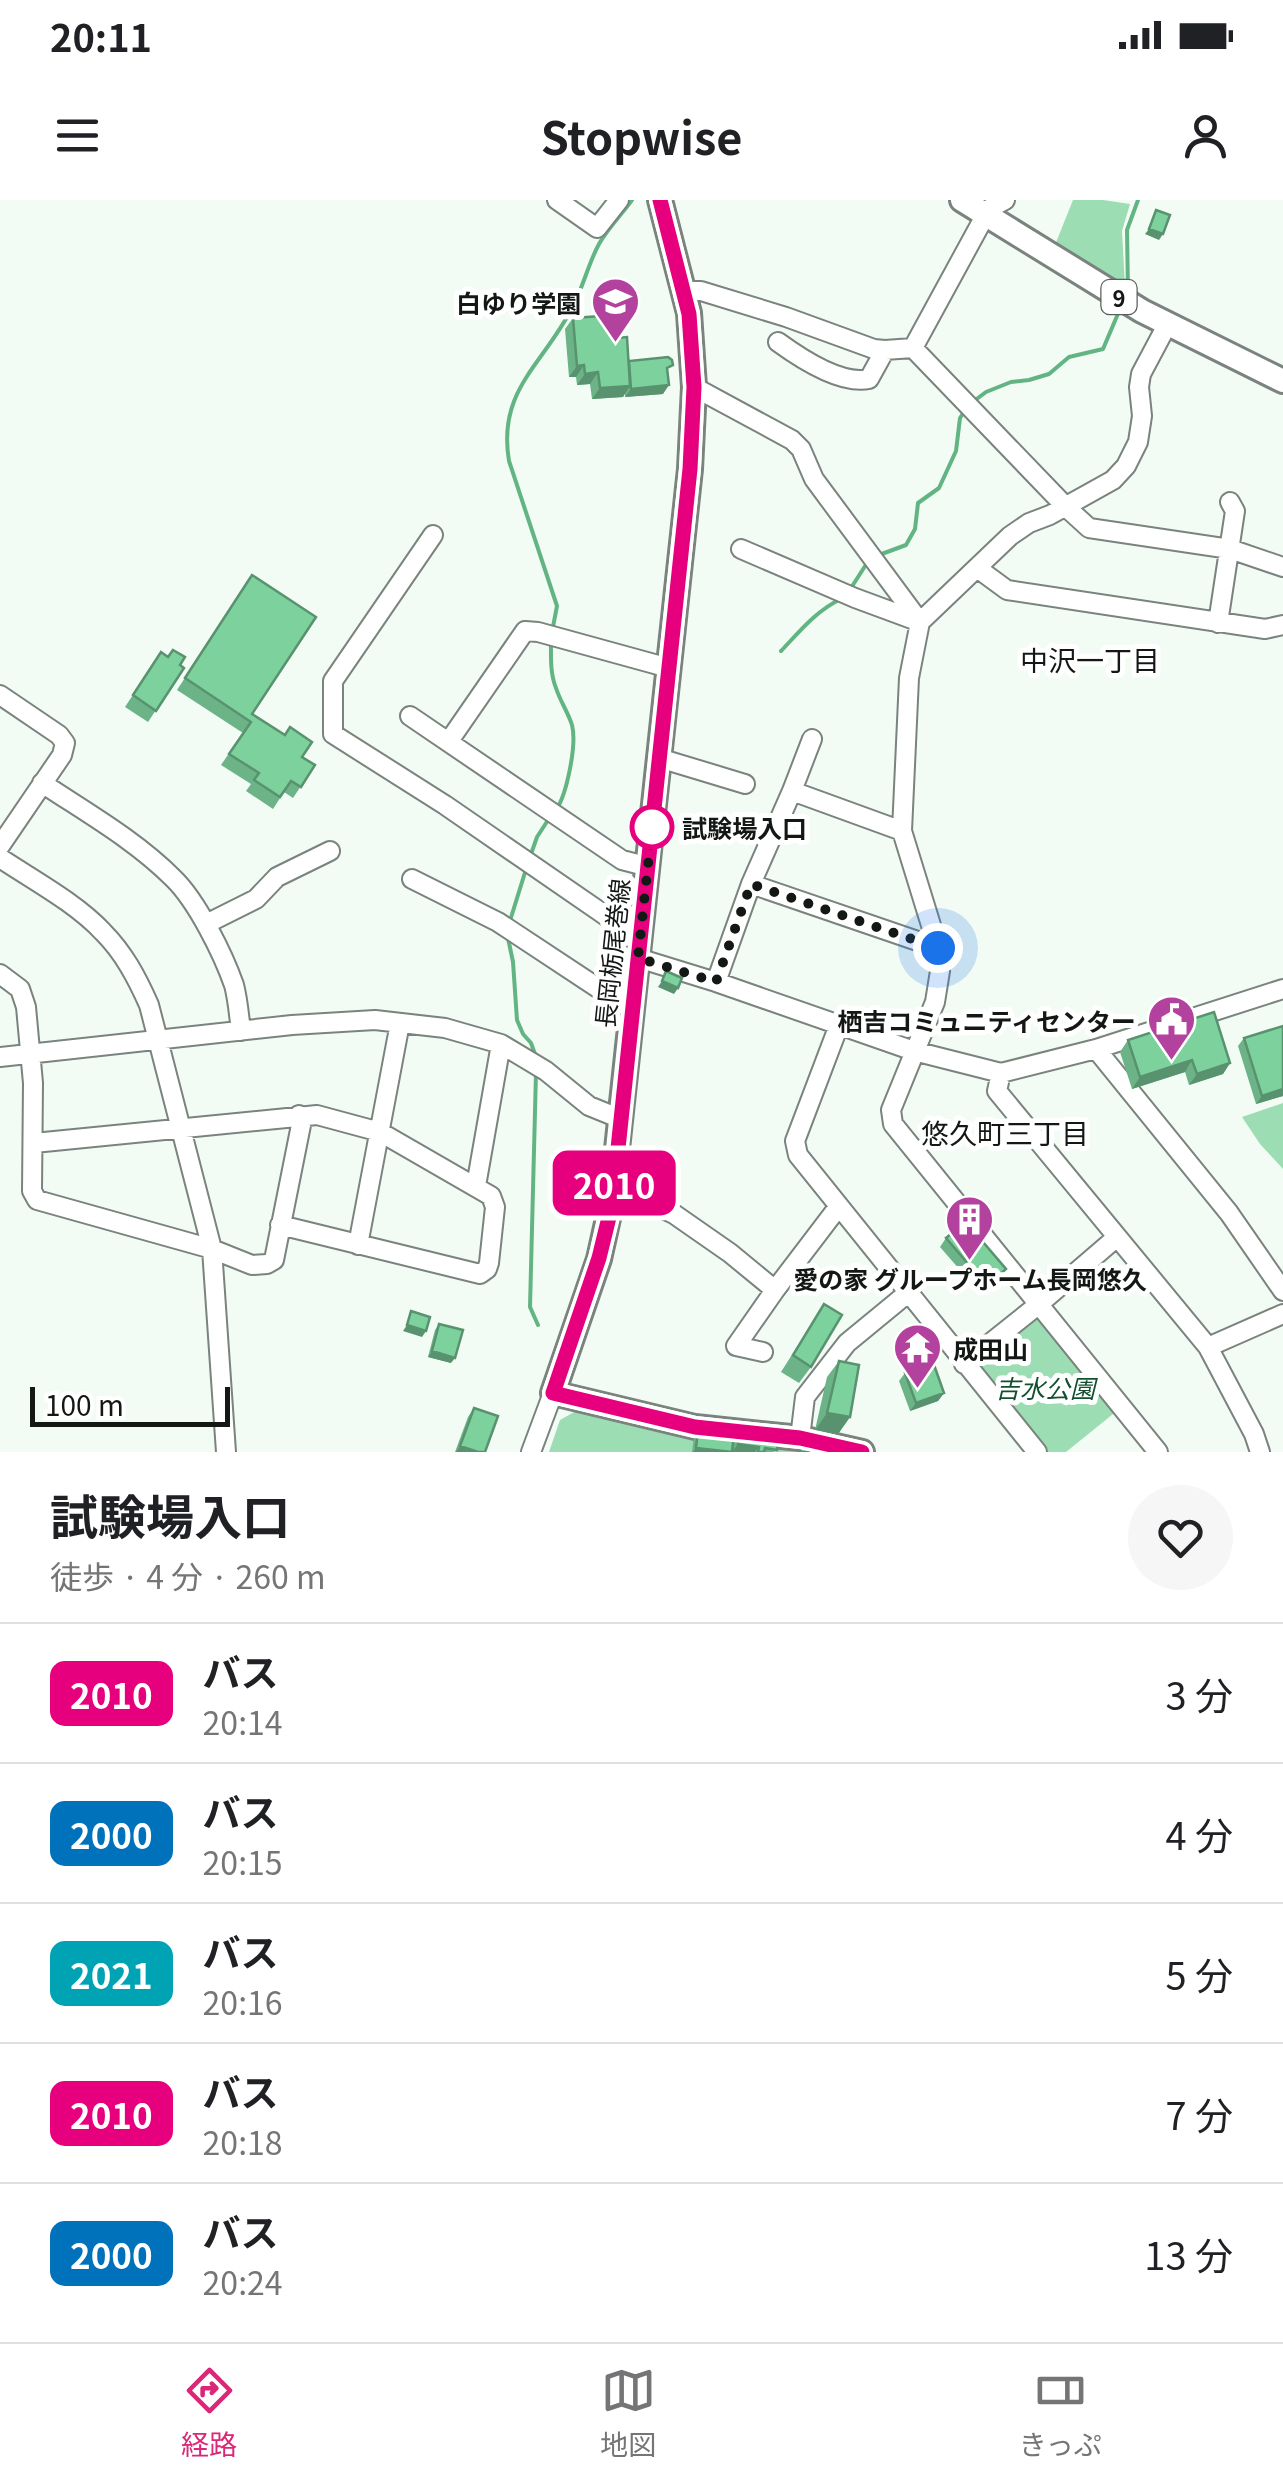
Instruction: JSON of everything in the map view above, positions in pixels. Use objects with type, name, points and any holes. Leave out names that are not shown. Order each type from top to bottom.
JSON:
[{"type":"main road","name":"長岡栃尾巻線","points":[[553,1393],[599,1258],[614,1186],[690,469],[694,387],[690,326],[660,200]]},
{"type":"main road","name":"9","points":[[962,200],[996,207],[1167,324],[1283,381]]},
{"type":"main road","points":[[553,1393],[695,1427],[800,1438],[862,1452]]},
{"type":"street","points":[[557,200],[597,228],[619,200]]},
{"type":"street","points":[[913,348],[996,207]]},
{"type":"street","points":[[684,291],[701,291],[874,349],[913,348]]},
{"type":"street","points":[[1158,1452],[893,1124],[891,1110],[939,985],[938,948],[902,830],[910,678],[920,622],[1010,536],[1113,480],[1126,466],[1138,442],[1141,374],[1167,324]]},
{"type":"street","points":[[778,342],[804,362],[858,382],[869,379],[885,350]]},
{"type":"street","points":[[913,348],[1088,528],[1230,549],[1283,567]]},
{"type":"street","points":[[694,387],[792,440],[801,449],[814,479],[920,622]]},
{"type":"street","points":[[1218,623],[1236,512],[1230,502]]},
{"type":"street","points":[[433,535],[333,680],[333,734],[446,805],[639,949],[716,982],[839,1026],[914,1051],[1001,1072],[1096,1049],[1283,989]]},
{"type":"street","points":[[740,549],[920,622]]},
{"type":"street","points":[[978,568],[1006,590],[1265,629],[1283,625]]},
{"type":"street","points":[[449,741],[526,631],[669,668]]},
{"type":"street","points":[[0,695],[65,743],[62,755],[0,846]]},
{"type":"street","points":[[410,716],[622,860],[648,867]]},
{"type":"street","points":[[716,982],[751,884],[812,739]]},
{"type":"street","points":[[659,758],[745,784]]},
{"type":"street","points":[[42,783],[147,856],[176,881],[206,924],[234,985],[241,1031]]},
{"type":"street","points":[[792,791],[902,830]]},
{"type":"street","points":[[206,924],[256,899],[276,876],[330,851]]},
{"type":"street","points":[[0,858],[86,916],[115,946],[145,996],[212,1249],[226,1452]]},
{"type":"street","points":[[412,880],[498,922],[610,996],[634,1000]]},
{"type":"street","points":[[751,884],[938,948]]},
{"type":"street","points":[[0,974],[20,988],[24,996],[32,1054],[32,1190],[38,1200],[212,1249],[252,1265],[267,1264],[274,1260],[301,1125],[299,1115]]},
{"type":"street","points":[[0,1056],[348,1020],[400,1023],[445,1028],[501,1044],[546,1071],[589,1106],[621,1119]]},
{"type":"street","points":[[358,1245],[400,1023]]},
{"type":"street","points":[[839,1026],[795,1140],[798,1155],[1037,1452]]},
{"type":"street","points":[[476,1186],[501,1044]]},
{"type":"street","points":[[1096,1049],[1229,1213],[1283,1291]]},
{"type":"street","points":[[1001,1072],[998,1091],[1208,1347],[1260,1452]]},
{"type":"street","points":[[34,1143],[317,1115],[380,1132],[476,1186],[491,1196],[495,1207],[489,1262],[480,1274],[280,1225]]},
{"type":"street","points":[[614,1186],[674,1214],[774,1290]]},
{"type":"street","points":[[763,1352],[736,1346],[839,1206]]},
{"type":"street","points":[[964,1364],[1117,1237]]},
{"type":"street","points":[[800,1438],[806,1397],[847,1343],[909,1292]]},
{"type":"street","points":[[1208,1347],[1283,1314]]},
{"type":"street","points":[[531,1452],[553,1393]]},
{"type":"green space","points":[[1073,200],[1130,204],[1122,231],[1125,286],[1055,245]]},
{"type":"green space","points":[[1283,1103],[1283,1169],[1242,1117]]},
{"type":"green space","name":"吉水公園","points":[[1038,1312],[1118,1410],[1066,1452],[1044,1452],[973,1365]]},
{"type":"green space","points":[[585,1406],[838,1452],[549,1452],[560,1420]]},
{"type":"building","points":[[1156,210],[1170,215],[1163,234],[1149,229]]},
{"type":"building","points":[[615,315],[617,338],[627,337],[630,386],[600,388],[598,372],[585,374],[584,365],[577,366],[573,318]]},
{"type":"building","points":[[668,357],[673,365],[667,368],[669,385],[631,389],[629,361]]},
{"type":"building","points":[[252,575],[316,617],[252,714],[285,735],[290,727],[312,742],[302,757],[315,765],[301,787],[291,781],[280,797],[254,780],[259,773],[229,754],[251,722],[185,678]]},
{"type":"building","points":[[173,650],[185,657],[180,665],[184,668],[156,711],[133,695],[161,652],[168,657]]},
{"type":"building","points":[[666,971],[682,978],[678,988],[662,981]]},
{"type":"building","name":"栖吉コミュニティセンター","points":[[1214,1012],[1230,1063],[1197,1074],[1192,1060],[1140,1077],[1128,1040]]},
{"type":"building","points":[[1283,1026],[1283,1089],[1262,1096],[1244,1038]]},
{"type":"building","points":[[966,1222],[1006,1269],[987,1286],[946,1238]]},
{"type":"building","points":[[824,1304],[842,1315],[811,1367],[793,1355]]},
{"type":"building","points":[[411,1311],[430,1317],[426,1331],[407,1325]]},
{"type":"building","points":[[439,1324],[463,1330],[455,1358],[432,1351]]},
{"type":"building","points":[[839,1361],[859,1365],[850,1417],[827,1413]]},
{"type":"building","points":[[933,1362],[944,1393],[916,1403],[905,1373]]},
{"type":"building","points":[[474,1408],[498,1416],[485,1452],[460,1446]]},
{"type":"building","points":[[698,1430],[734,1435],[732,1452],[696,1448]]},
{"type":"building","points":[[739,1432],[778,1438],[777,1450],[765,1448],[758,1452],[759,1447],[738,1444]]},
{"type":"building","points":[[801,1444],[810,1445],[809,1452],[800,1452]]},
{"type":"waterway","points":[[552,632],[557,606],[509,461],[510,415],[525,379],[572,308],[599,244],[632,200]]},
{"type":"waterway","points":[[1128,292],[1127,230],[1138,200]]},
{"type":"waterway","points":[[974,401],[1011,382],[1049,374],[1069,357],[1103,349],[1120,309]]},
{"type":"waterway","points":[[879,555],[906,545],[915,529],[918,503],[939,488],[956,451],[964,412]]},
{"type":"waterway","points":[[851,588],[867,563]]},
{"type":"waterway","points":[[781,651],[816,615],[841,599]]},
{"type":"waterway","points":[[551,641],[554,682],[573,733],[567,781],[556,810]]},
{"type":"waterway","points":[[530,857],[550,817]]},
{"type":"waterway","points":[[509,924],[527,866]]},
{"type":"waterway","points":[[508,938],[517,1020],[536,1057]]},
{"type":"waterway","points":[[536,1072],[530,1307],[538,1325]]},
{"type":"bus line","name":"2010","points":[[660,200],[692,339],[690,469],[612,1205],[599,1258],[553,1393],[695,1427],[800,1438],[862,1452]]},
{"type":"place","name":"白ゆり学園","points":[[616,344]]},
{"type":"place","name":"試験場入口","points":[[652,827]]},
{"type":"place","name":"栖吉コミュニティセンター","points":[[1171,1062]]},
{"type":"place","name":"愛の家 グループホーム長岡悠久","points":[[970,1262]]},
{"type":"place","name":"成田山","points":[[918,1390]]},
{"type":"district","name":"中沢一丁目","points":[[1090,659]]},
{"type":"district","name":"悠久町三丁目","points":[[1005,1132]]},
{"type":"route","points":[[652,827],[638,958],[716,982],[751,884],[938,948]]}]
